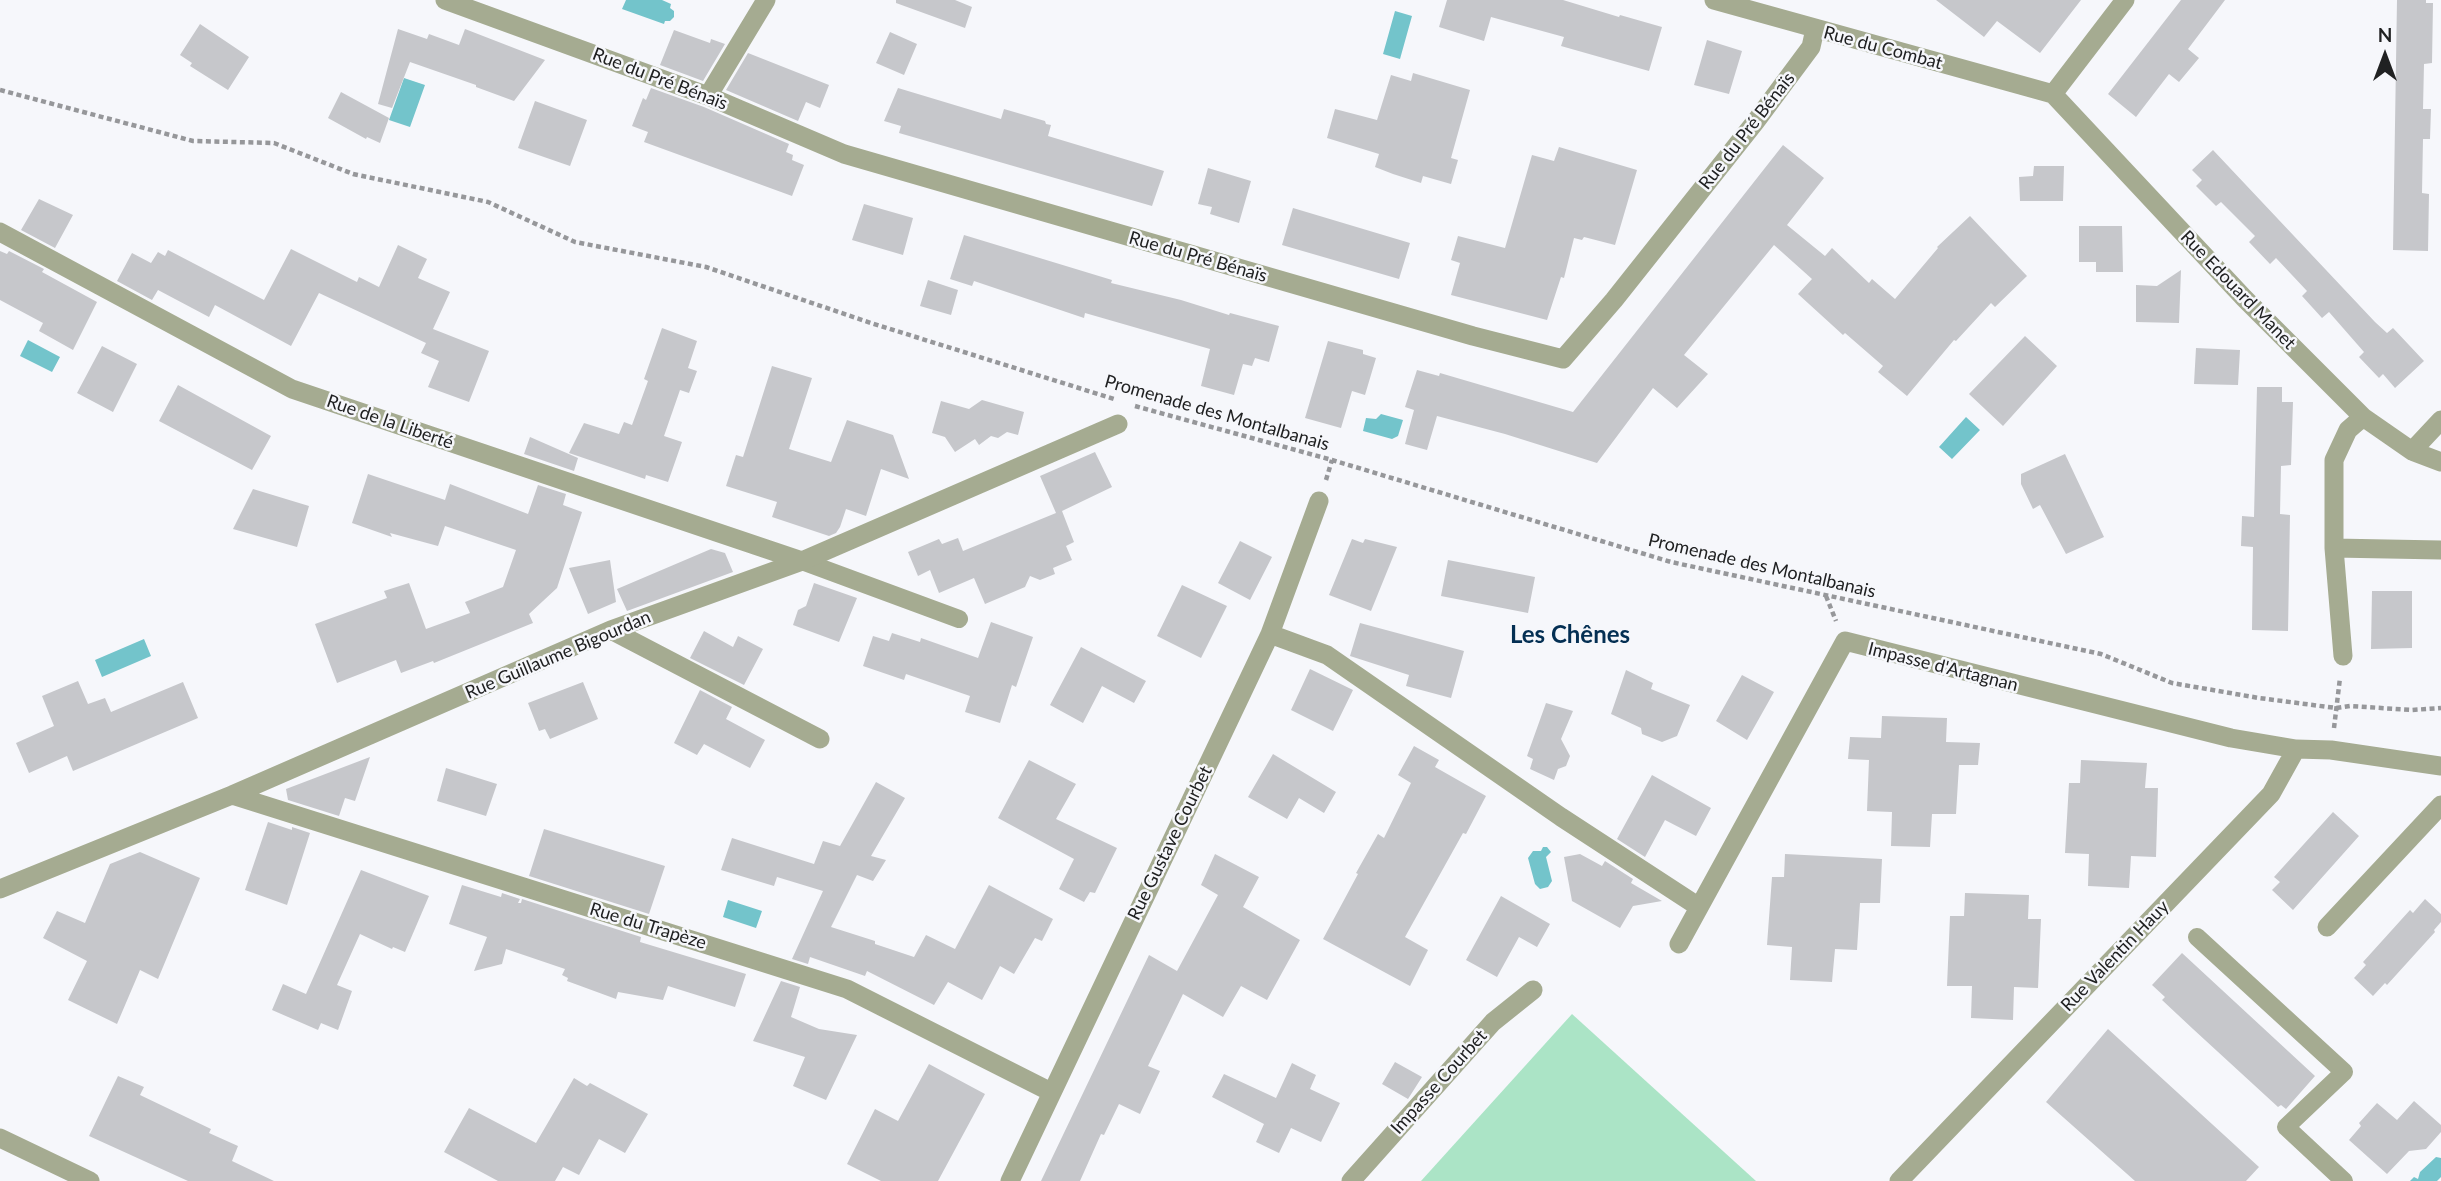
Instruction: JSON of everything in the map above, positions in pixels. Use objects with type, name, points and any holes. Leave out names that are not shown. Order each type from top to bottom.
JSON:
[{"type":"street","name":"Rue du Pré Bénaïs","points":[[445,0],[708,96],[844,154],[1473,336],[1563,359],[1614,300],[1756,121],[1811,47],[1815,29]]},
{"type":"street","points":[[708,96],[766,0]]},
{"type":"street","name":"Rue du Combat","points":[[1714,0],[2053,94]]},
{"type":"street","points":[[2053,94],[2125,0]]},
{"type":"street","name":"Rue Edouard Manet","points":[[2053,94],[2244,298],[2363,417],[2412,452],[2441,462]]},
{"type":"street","name":"Rue de la Liberté","points":[[0,232],[292,388],[802,561]]},
{"type":"street","points":[[2343,656],[2334,548],[2334,460],[2348,430],[2363,417]]},
{"type":"street","points":[[2412,452],[2441,420]]},
{"type":"street","name":"Rue Guillaume Bigourdan","points":[[0,889],[232,795],[611,630],[802,561],[1118,424]]},
{"type":"street","name":"Rue Gustave Courbet","points":[[1010,1181],[1270,635],[1319,501]]},
{"type":"street","points":[[2334,548],[2441,550]]},
{"type":"street","points":[[611,630],[820,739]]},
{"type":"street","points":[[1270,635],[1327,655],[1561,817],[1699,907]]},
{"type":"street","name":"Impasse d'Artagnan","points":[[1679,944],[1845,641],[2217,735],[2296,748]]},
{"type":"street","points":[[2296,748],[2331,750],[2441,766]]},
{"type":"street","name":"Rue Valentin Hauy","points":[[1899,1181],[2271,794],[2296,748]]},
{"type":"street","name":"Rue du Trapèze","points":[[232,795],[847,989],[1051,1092]]},
{"type":"street","points":[[2327,927],[2441,805]]},
{"type":"street","name":"Impasse Courbet","points":[[1351,1181],[1493,1022],[1533,990]]},
{"type":"street","points":[[0,1138],[90,1181]]},
{"type":"lane","points":[[802,561],[960,619]]},
{"type":"lane","points":[[2197,937],[2344,1072],[2286,1127],[2344,1181]]},
{"type":"path","name":"Promenade des Montalbanais","points":[[0,90],[193,141],[274,143],[352,174],[488,202],[575,242],[706,268],[1120,401]]},
{"type":"path","name":"Promenade des Montalbanais","points":[[1133,405],[1332,460],[1671,562],[2101,654],[2172,683],[2336,708],[2441,708]]},
{"type":"path","points":[[2331,750],[2343,656]]},
{"type":"green space","points":[[1572,1014],[1756,1181],[1421,1181]]},
{"type":"water","points":[[626,0],[662,0],[671,4],[674,17],[664,24],[622,9]]},
{"type":"water","points":[[1395,11],[1412,16],[1400,59],[1383,54]]},
{"type":"water","points":[[404,78],[425,85],[410,127],[389,120]]},
{"type":"water","points":[[28,340],[60,357],[52,372],[20,356]]},
{"type":"water","points":[[1381,414],[1403,420],[1398,436],[1392,439],[1363,431],[1366,418],[1376,419]]},
{"type":"water","points":[[1966,417],[1980,430],[1952,459],[1939,447]]},
{"type":"water","points":[[144,639],[151,656],[102,677],[95,660]]},
{"type":"water","points":[[1543,847],[1547,847],[1551,852],[1546,857],[1552,881],[1548,887],[1540,889],[1535,884],[1528,858],[1533,851],[1541,851]]},
{"type":"water","points":[[728,900],[762,911],[756,928],[723,917]]},
{"type":"water","points":[[2436,1157],[2441,1158],[2441,1177],[2437,1181],[2410,1181],[2414,1177],[2418,1179],[2420,1172]]},
{"type":"building","points":[[896,0],[955,0],[972,7],[965,28],[896,3]]},
{"type":"building","points":[[1447,0],[1563,0],[1662,27],[1649,71],[1561,46],[1564,37],[1491,17],[1484,41],[1439,27]]},
{"type":"building","points":[[1936,0],[2081,0],[2040,53],[1997,21],[1984,37]]},
{"type":"building","points":[[2181,0],[2225,0],[2188,49],[2199,58],[2179,82],[2169,74],[2136,117],[2108,94]]},
{"type":"building","points":[[2397,0],[2426,0],[2426,3],[2433,3],[2432,63],[2424,64],[2423,109],[2431,109],[2430,139],[2423,139],[2422,193],[2429,194],[2428,251],[2393,250]]},
{"type":"building","points":[[200,24],[249,57],[228,90],[190,66],[192,63],[180,55]]},
{"type":"building","points":[[398,29],[427,39],[429,34],[459,45],[465,29],[545,60],[514,101],[410,62],[392,108],[378,104]]},
{"type":"building","points":[[674,30],[710,43],[711,39],[725,44],[703,81],[660,65]]},
{"type":"building","points":[[890,32],[917,44],[904,75],[876,63]]},
{"type":"building","points":[[1707,40],[1742,51],[1729,94],[1694,85]]},
{"type":"building","points":[[748,53],[829,85],[820,108],[806,102],[798,121],[726,90]]},
{"type":"building","points":[[1413,73],[1470,90],[1451,158],[1458,160],[1451,184],[1423,176],[1421,183],[1393,174],[1375,167],[1379,154],[1327,138],[1335,109],[1377,120],[1391,75],[1411,81]]},
{"type":"building","points":[[651,88],[704,107],[789,144],[786,152],[793,155],[792,160],[804,165],[792,196],[644,142],[648,132],[632,126],[643,98],[646,100]]},
{"type":"building","points":[[898,88],[1001,119],[1004,109],[1045,121],[1051,125],[1048,136],[1164,171],[1152,206],[899,133],[901,126],[884,121]]},
{"type":"building","points":[[341,92],[389,118],[380,143],[367,137],[366,139],[328,118]]},
{"type":"building","points":[[535,101],[587,120],[570,166],[518,148]]},
{"type":"building","points":[[1783,145],[1824,178],[1787,225],[1825,256],[1832,248],[1869,283],[1872,279],[1895,299],[1937,247],[1970,216],[2027,276],[1995,307],[1991,303],[1956,341],[1954,340],[1907,396],[1878,372],[1883,366],[1845,333],[1843,335],[1798,294],[1812,279],[1774,245],[1684,355],[1708,374],[1677,408],[1653,388],[1597,463],[1437,416],[1427,450],[1405,444],[1414,410],[1405,407],[1417,370],[1439,376],[1440,373],[1573,412]]},
{"type":"building","points":[[1559,147],[1637,170],[1615,245],[1584,237],[1582,240],[1574,238],[1564,278],[1561,277],[1547,320],[1451,295],[1460,263],[1451,260],[1458,236],[1505,248],[1532,155],[1554,161]]},
{"type":"building","points":[[2213,150],[2375,322],[2387,333],[2393,328],[2424,361],[2395,388],[2383,374],[2379,378],[2359,357],[2364,352],[2329,312],[2322,318],[2302,296],[2307,291],[2276,258],[2270,264],[2249,242],[2255,236],[2221,202],[2216,206],[2196,186],[2202,180],[2192,170]]},
{"type":"building","points":[[2034,166],[2064,166],[2063,201],[2020,201],[2019,177],[2033,176]]},
{"type":"building","points":[[1208,168],[1251,181],[1239,223],[1210,214],[1212,207],[1198,204]]},
{"type":"building","points":[[39,199],[73,215],[55,248],[21,230]]},
{"type":"building","points":[[864,204],[913,218],[903,255],[852,240]]},
{"type":"building","points":[[1293,208],[1410,243],[1399,279],[1282,245]]},
{"type":"building","points":[[2079,226],[2122,226],[2123,272],[2096,272],[2096,262],[2079,262]]},
{"type":"building","points":[[964,235],[1112,280],[1111,283],[1279,326],[1269,362],[1255,358],[1252,366],[1243,364],[1234,395],[1201,386],[1210,349],[1085,313],[1084,318],[974,281],[972,286],[950,279]]},
{"type":"building","points":[[398,245],[427,259],[418,278],[450,292],[433,329],[489,351],[469,402],[428,387],[439,361],[421,353],[426,343],[319,293],[291,346],[215,305],[209,317],[158,290],[152,300],[117,281],[132,253],[151,263],[158,252],[165,256],[168,250],[264,300],[291,249],[357,282],[359,277],[379,287]]},
{"type":"building","points":[[0,251],[7,254],[9,251],[44,269],[42,272],[97,302],[73,350],[39,331],[43,323],[0,300]]},
{"type":"building","points":[[2181,270],[2179,323],[2136,322],[2136,285],[2157,286]]},
{"type":"building","points":[[928,280],[958,290],[951,315],[920,306]]},
{"type":"building","points":[[662,328],[697,341],[688,368],[697,371],[689,393],[680,390],[664,436],[682,442],[668,482],[646,475],[645,479],[569,453],[584,423],[619,434],[624,422],[632,425],[648,381],[644,379]]},
{"type":"building","points":[[2025,336],[2057,366],[2003,426],[1969,394]]},
{"type":"building","points":[[1328,341],[1363,350],[1363,354],[1376,358],[1365,395],[1352,391],[1341,428],[1305,418]]},
{"type":"building","points":[[102,346],[137,364],[113,412],[77,393]]},
{"type":"building","points":[[2196,348],[2240,350],[2238,385],[2194,384]]},
{"type":"building","points":[[772,366],[812,378],[789,449],[831,462],[847,420],[893,435],[909,479],[881,469],[866,516],[846,509],[840,527],[836,533],[829,536],[772,517],[777,502],[726,486],[736,455],[743,457]]},
{"type":"building","points":[[178,385],[271,436],[252,470],[159,421]]},
{"type":"building","points":[[2257,387],[2282,387],[2282,402],[2293,402],[2291,465],[2281,466],[2280,514],[2290,515],[2288,631],[2252,630],[2253,547],[2241,546],[2242,516],[2254,517]]},
{"type":"building","points":[[982,400],[1024,412],[1018,435],[1007,432],[998,438],[991,436],[979,445],[975,439],[955,452],[945,437],[932,433],[941,401],[969,409]]},
{"type":"building","points":[[530,437],[578,458],[574,471],[524,454]]},
{"type":"building","points":[[1095,452],[1112,487],[1062,511],[1074,542],[1066,546],[1072,560],[1053,568],[1055,574],[1040,580],[1030,576],[1025,587],[985,604],[974,578],[939,593],[930,570],[918,576],[908,552],[939,539],[942,544],[958,538],[963,551],[1056,513],[1040,476]]},
{"type":"building","points":[[2065,454],[2104,537],[2066,554],[2040,505],[2033,509],[2021,484],[2021,474]]},
{"type":"building","points":[[368,474],[445,500],[450,484],[528,514],[538,485],[566,494],[563,505],[582,512],[557,588],[529,614],[533,623],[434,663],[433,661],[401,673],[396,660],[337,683],[315,624],[387,598],[384,591],[409,583],[426,629],[470,613],[465,602],[503,587],[516,550],[445,526],[438,546],[390,533],[392,537],[352,523]]},
{"type":"building","points":[[253,489],[309,506],[297,547],[233,529]]},
{"type":"building","points":[[1352,539],[1363,543],[1365,539],[1397,547],[1371,611],[1329,595]]},
{"type":"building","points":[[1240,541],[1272,557],[1250,600],[1218,583]]},
{"type":"building","points":[[711,549],[725,553],[733,572],[627,611],[617,589]]},
{"type":"building","points":[[610,560],[616,602],[588,614],[569,568]]},
{"type":"building","points":[[1448,560],[1535,577],[1528,613],[1441,596]]},
{"type":"building","points":[[814,583],[857,598],[839,642],[793,625],[798,610],[806,606]]},
{"type":"building","points":[[1182,585],[1227,606],[1201,658],[1157,636]]},
{"type":"building","points":[[2372,591],[2412,591],[2412,648],[2371,649]]},
{"type":"building","points":[[991,622],[1033,637],[1016,687],[1012,685],[1000,723],[965,712],[970,696],[906,674],[904,680],[863,666],[873,636],[889,641],[892,633],[920,642],[921,638],[978,658]]},
{"type":"building","points":[[1360,623],[1464,651],[1451,698],[1406,686],[1409,675],[1350,656]]},
{"type":"building","points":[[704,631],[733,647],[738,636],[763,649],[744,685],[690,658]]},
{"type":"building","points":[[1081,647],[1146,681],[1134,703],[1102,686],[1083,723],[1050,705]]},
{"type":"building","points":[[1310,669],[1353,690],[1333,731],[1291,710]]},
{"type":"building","points":[[1626,670],[1653,683],[1651,689],[1690,705],[1677,736],[1662,742],[1642,734],[1641,728],[1611,714]]},
{"type":"building","points":[[1742,675],[1774,692],[1747,740],[1716,721]]},
{"type":"building","points":[[78,681],[88,704],[105,698],[111,712],[183,682],[198,718],[73,771],[67,756],[29,773],[16,743],[54,726],[42,696]]},
{"type":"building","points":[[583,682],[598,719],[550,739],[545,729],[539,731],[528,703]]},
{"type":"building","points":[[700,690],[732,707],[726,719],[765,740],[750,768],[704,744],[697,755],[674,743]]},
{"type":"building","points":[[1546,703],[1573,711],[1561,739],[1570,756],[1566,766],[1558,769],[1554,780],[1530,769],[1533,759],[1527,756]]},
{"type":"building","points":[[1882,716],[1947,718],[1946,742],[1980,743],[1978,765],[1959,765],[1956,814],[1932,814],[1930,847],[1891,846],[1892,812],[1867,811],[1869,760],[1848,759],[1850,737],[1881,738]]},
{"type":"building","points":[[1414,746],[1439,760],[1435,767],[1486,796],[1405,937],[1428,950],[1410,986],[1323,939],[1378,834],[1384,838],[1411,783],[1398,775]]},
{"type":"building","points":[[1273,754],[1336,792],[1324,813],[1299,798],[1287,819],[1248,797]]},
{"type":"building","points":[[370,757],[355,801],[345,798],[339,816],[288,800],[286,789]]},
{"type":"building","points":[[1029,760],[1076,784],[1056,819],[1117,848],[1095,893],[1090,892],[1084,902],[1059,889],[1074,859],[998,818]]},
{"type":"building","points":[[2081,760],[2147,763],[2145,788],[2158,788],[2156,857],[2131,856],[2129,888],[2088,886],[2089,854],[2065,853],[2069,783],[2080,783]]},
{"type":"building","points":[[446,768],[497,784],[486,816],[437,801]]},
{"type":"building","points":[[1652,775],[1711,808],[1696,836],[1665,820],[1645,857],[1617,839]]},
{"type":"building","points":[[876,782],[905,798],[871,856],[886,860],[873,881],[857,875],[831,927],[914,957],[926,935],[955,949],[989,885],[1053,919],[1042,941],[1035,938],[1014,974],[1000,966],[982,1000],[948,982],[934,1005],[867,971],[865,976],[810,957],[808,964],[792,959],[823,891],[777,877],[774,886],[721,870],[732,838],[814,864],[823,841],[840,846]]},
{"type":"building","points":[[2333,812],[2359,836],[2293,910],[2272,890],[2280,882],[2274,877]]},
{"type":"building","points":[[268,822],[310,833],[287,905],[245,890]]},
{"type":"building","points":[[544,829],[665,866],[649,914],[529,876]]},
{"type":"building","points":[[140,852],[200,878],[158,979],[140,970],[117,1024],[68,1000],[87,961],[43,938],[57,911],[85,923],[110,864]]},
{"type":"building","points":[[1215,854],[1259,877],[1243,907],[1300,940],[1267,1000],[1241,986],[1223,1017],[1183,994],[1148,1066],[1160,1071],[1140,1114],[1119,1104],[1104,1135],[1101,1134],[1080,1181],[1041,1181],[1149,955],[1177,971],[1218,895],[1201,885]]},
{"type":"building","points":[[1580,854],[1602,866],[1605,861],[1633,879],[1631,883],[1662,901],[1633,906],[1620,928],[1572,901],[1564,857]]},
{"type":"building","points":[[1785,854],[1882,859],[1880,903],[1860,903],[1857,950],[1835,949],[1832,982],[1790,980],[1792,947],[1767,945],[1772,877],[1784,877]]},
{"type":"building","points":[[361,870],[429,896],[405,952],[360,934],[337,985],[352,991],[338,1030],[321,1023],[318,1030],[272,1010],[283,984],[306,994]]},
{"type":"building","points":[[462,885],[501,897],[502,893],[520,899],[518,903],[521,903],[522,899],[641,937],[640,942],[746,974],[735,1007],[668,986],[663,1000],[618,992],[616,999],[567,981],[568,978],[562,975],[565,969],[506,949],[502,964],[474,971],[487,937],[449,924]]},
{"type":"building","points":[[1965,893],[2029,895],[2028,919],[2041,919],[2038,988],[2014,987],[2013,1020],[1971,1018],[1972,986],[1947,986],[1950,916],[1964,916]]},
{"type":"building","points":[[1501,896],[1550,924],[1537,947],[1519,937],[1497,977],[1466,960]]},
{"type":"building","points":[[2425,899],[2441,914],[2441,922],[2387,985],[2385,983],[2373,996],[2354,978],[2366,965],[2363,962],[2410,910],[2413,913]]},
{"type":"building","points":[[2182,953],[2315,1076],[2286,1109],[2281,1105],[2278,1107],[2162,1000],[2165,997],[2152,985]]},
{"type":"building","points":[[781,981],[800,987],[791,1017],[819,1029],[857,1035],[826,1100],[793,1086],[805,1057],[753,1041]]},
{"type":"building","points":[[2108,1029],[2259,1167],[2246,1181],[2135,1181],[2046,1102]]},
{"type":"building","points":[[1395,1062],[1422,1077],[1408,1099],[1382,1084]]},
{"type":"building","points":[[1292,1063],[1316,1075],[1310,1089],[1340,1103],[1321,1142],[1291,1128],[1279,1153],[1256,1142],[1264,1124],[1212,1097],[1224,1074],[1276,1098]]},
{"type":"building","points":[[929,1064],[985,1094],[938,1181],[881,1181],[847,1164],[875,1109],[898,1121]]},
{"type":"building","points":[[118,1076],[144,1087],[140,1095],[211,1129],[209,1133],[238,1146],[232,1161],[274,1181],[188,1181],[89,1136]]},
{"type":"building","points":[[574,1078],[587,1086],[590,1083],[648,1114],[625,1153],[599,1139],[579,1175],[563,1167],[555,1181],[498,1181],[444,1152],[469,1108],[536,1143]]},
{"type":"building","points":[[2414,1101],[2441,1125],[2441,1132],[2426,1149],[2409,1151],[2387,1174],[2349,1140],[2361,1126],[2359,1123],[2377,1103],[2397,1120]]},
{"type":"district","name":"Les Chênes","points":[[1570,635]]}]
